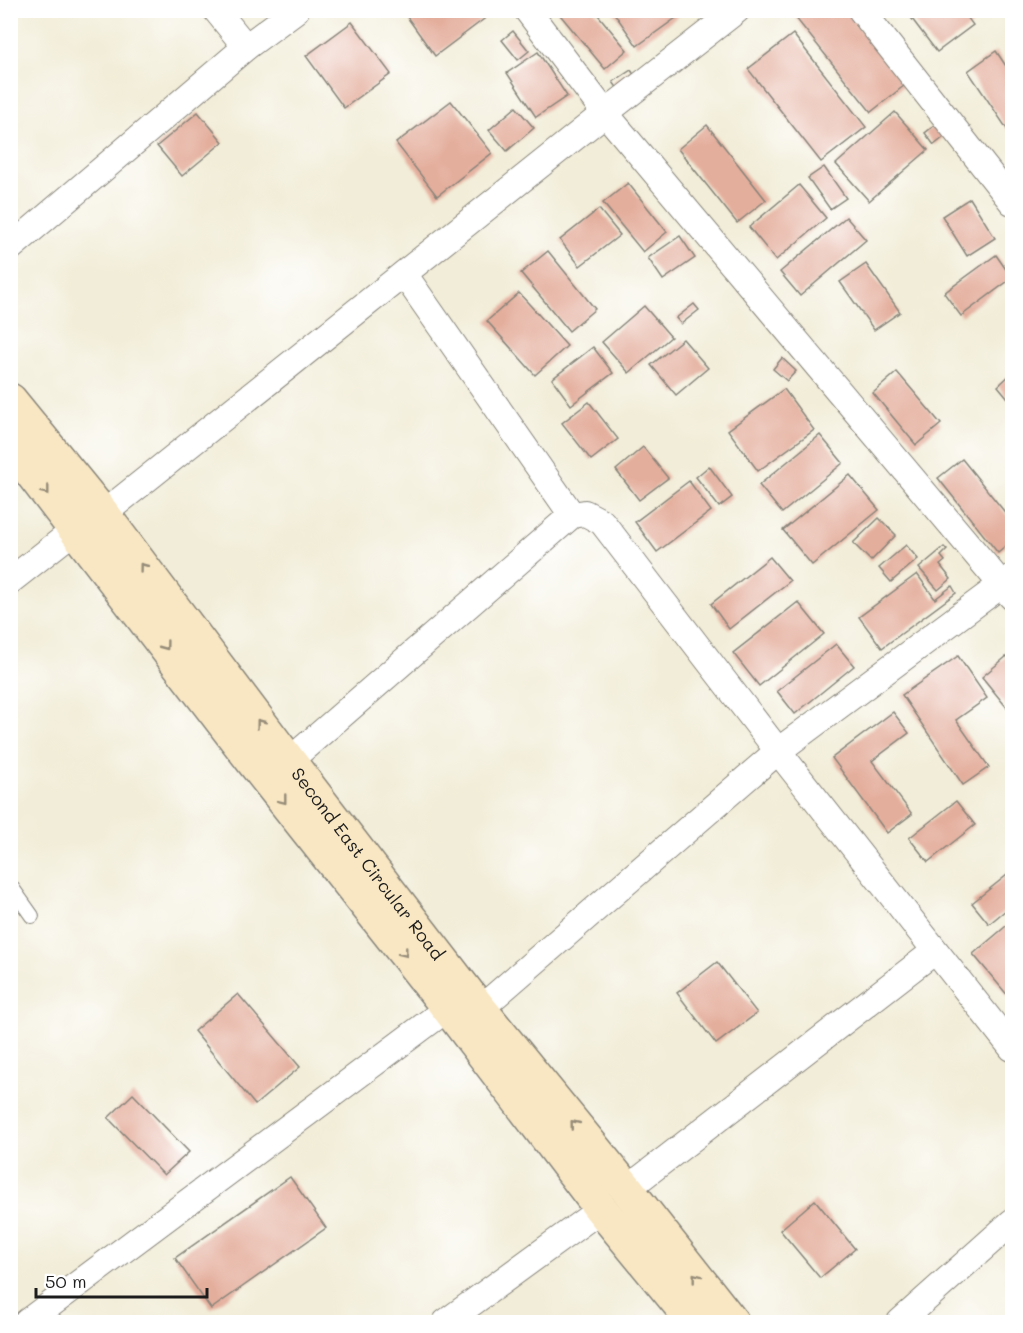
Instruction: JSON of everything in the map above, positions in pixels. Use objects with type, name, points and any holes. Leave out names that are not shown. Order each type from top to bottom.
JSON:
[{"type":"main road","name":"Second East Circular Road","points":[[10,400],[89,521],[254,763],[448,1008],[602,1209],[694,1323]]},
{"type":"main road","name":"Second East Circular Road","points":[[10,445],[89,521],[289,761],[480,1009],[627,1189],[732,1323]]},
{"type":"street","points":[[216,10],[246,47]]},
{"type":"street","points":[[10,248],[246,47],[296,10]]},
{"type":"street","points":[[480,1009],[778,751],[1009,587],[605,113],[527,10]]},
{"type":"street","points":[[10,581],[404,274],[737,10]]},
{"type":"street","points":[[861,10],[1012,202]]},
{"type":"street","points":[[404,274],[572,515]]},
{"type":"street","points":[[289,761],[572,515],[585,513],[602,522],[778,751],[1012,1048]]},
{"type":"street","points":[[627,1189],[935,951]]},
{"type":"street","points":[[27,1323],[448,1008]]},
{"type":"street","points":[[446,1323],[602,1209]]},
{"type":"street","points":[[900,1323],[1012,1221]]},
{"type":"lane","points":[[10,885],[32,916]]},
{"type":"building","points":[[402,10],[496,10],[435,56]]},
{"type":"building","points":[[556,10],[594,10],[627,50],[605,69]]},
{"type":"building","points":[[612,10],[677,10],[680,15],[637,46]]},
{"type":"building","points":[[804,10],[846,10],[905,85],[871,112],[795,17]]},
{"type":"building","points":[[915,10],[962,10],[973,25],[937,52],[909,15]]},
{"type":"building","points":[[352,22],[391,74],[344,108],[306,56]]},
{"type":"building","points":[[513,31],[529,51],[518,60],[502,40]]},
{"type":"building","points":[[793,34],[866,127],[821,162],[748,69]]},
{"type":"building","points":[[996,51],[1012,75],[1012,130],[1009,132],[968,71]]},
{"type":"building","points":[[538,52],[567,96],[536,117],[507,73]]},
{"type":"building","points":[[631,70],[638,81],[621,93],[613,82]]},
{"type":"building","points":[[451,101],[492,153],[437,196],[396,143]]},
{"type":"building","points":[[516,107],[534,128],[507,151],[489,130]]},
{"type":"building","points":[[198,112],[223,142],[182,176],[157,146]]},
{"type":"building","points":[[895,112],[928,150],[869,201],[836,164]]},
{"type":"building","points":[[940,121],[949,133],[934,145],[925,133]]},
{"type":"building","points":[[707,125],[766,200],[737,223],[678,149]]},
{"type":"building","points":[[824,167],[846,198],[830,209],[808,178]]},
{"type":"building","points":[[628,183],[667,232],[643,252],[603,203]]},
{"type":"building","points":[[799,185],[826,218],[776,260],[749,227]]},
{"type":"building","points":[[970,198],[995,238],[967,256],[942,216]]},
{"type":"building","points":[[599,209],[620,235],[580,266],[560,240]]},
{"type":"building","points":[[846,217],[866,240],[800,296],[780,272]]},
{"type":"building","points":[[680,236],[695,258],[663,280],[648,258]]},
{"type":"building","points":[[548,251],[595,309],[569,331],[521,273]]},
{"type":"building","points":[[996,255],[1012,278],[961,316],[944,293]]},
{"type":"building","points":[[866,264],[900,312],[874,330],[840,282]]},
{"type":"building","points":[[519,293],[567,346],[535,375],[487,321]]},
{"type":"building","points":[[694,304],[699,310],[681,324],[676,318]]},
{"type":"building","points":[[644,306],[671,337],[629,373],[602,342]]},
{"type":"building","points":[[683,339],[708,368],[676,395],[651,365]]},
{"type":"building","points":[[593,347],[613,373],[571,405],[552,379]]},
{"type":"building","points":[[782,358],[796,371],[787,381],[773,369]]},
{"type":"building","points":[[897,372],[941,424],[916,445],[873,393]]},
{"type":"building","points":[[1012,373],[1012,403],[998,386]]},
{"type":"building","points":[[784,389],[814,430],[758,471],[728,430]]},
{"type":"building","points":[[589,402],[618,439],[591,460],[562,423]]},
{"type":"building","points":[[820,435],[843,463],[782,513],[759,485]]},
{"type":"building","points":[[643,447],[668,478],[639,500],[616,470]]},
{"type":"building","points":[[962,459],[1012,521],[1012,541],[998,553],[938,478]]},
{"type":"building","points":[[709,466],[732,497],[719,507],[696,477]]},
{"type":"building","points":[[850,475],[879,510],[812,565],[783,530]]},
{"type":"building","points":[[689,481],[711,511],[657,552],[635,522]]},
{"type":"building","points":[[879,518],[896,535],[871,561],[853,543]]},
{"type":"building","points":[[906,545],[918,559],[891,582],[879,568]]},
{"type":"building","points":[[944,547],[947,550],[941,556],[945,561],[940,565],[951,579],[938,590],[919,568]]},
{"type":"building","points":[[770,557],[790,581],[729,629],[711,604]]},
{"type":"building","points":[[917,574],[935,599],[952,586],[956,593],[882,648],[859,617]]},
{"type":"building","points":[[798,602],[824,634],[759,686],[733,653]]},
{"type":"building","points":[[836,644],[854,666],[795,714],[777,691]]},
{"type":"building","points":[[958,656],[987,698],[956,720],[989,767],[963,785],[902,695]]},
{"type":"building","points":[[1007,656],[1012,663],[1012,714],[982,677]]},
{"type":"building","points":[[893,712],[909,733],[872,761],[912,814],[887,833],[832,758]]},
{"type":"building","points":[[956,801],[975,825],[928,862],[909,838]]},
{"type":"building","points":[[1012,871],[1012,905],[989,924],[972,903]]},
{"type":"building","points":[[1012,921],[1012,995],[1009,997],[973,954]]},
{"type":"building","points":[[717,962],[757,1013],[716,1044],[677,993]]},
{"type":"building","points":[[238,994],[300,1067],[255,1105],[194,1031]]},
{"type":"building","points":[[133,1094],[189,1152],[164,1175],[108,1118]]},
{"type":"building","points":[[290,1177],[326,1228],[211,1309],[175,1258]]},
{"type":"building","points":[[815,1200],[855,1249],[820,1278],[780,1230]]}]
